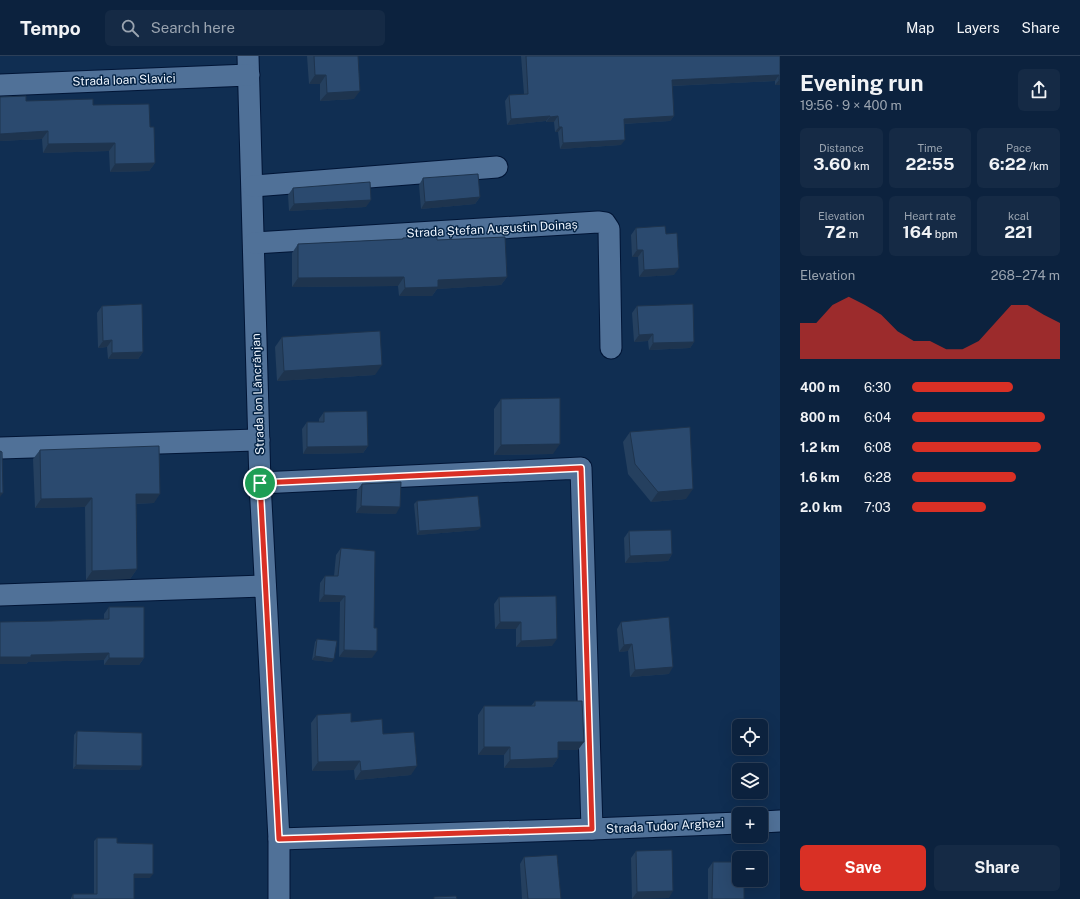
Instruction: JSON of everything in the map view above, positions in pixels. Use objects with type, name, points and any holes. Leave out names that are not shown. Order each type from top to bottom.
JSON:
[{"type":"street","name":"Strada Ioan Slavici","points":[[0,84],[248,66]]},
{"type":"street","name":"Strada Ion Lăncrănjan","points":[[248,66],[253,186],[260,483],[279,839],[278,899]]},
{"type":"street","points":[[253,186],[497,167]]},
{"type":"street","name":"Strada Ștefan Augustin Doinaș","points":[[254,243],[598,222],[605,223],[609,229],[611,348]]},
{"type":"street","points":[[0,448],[259,440]]},
{"type":"street","points":[[260,483],[581,468],[592,829]]},
{"type":"street","points":[[0,596],[265,586]]},
{"type":"street","points":[[768,822],[780,821]]},
{"type":"street","name":"Strada Tudor Arghezi","points":[[279,839],[732,823]]},
{"type":"building","points":[[314,56],[358,56],[360,91],[327,93],[326,75],[315,75]]},
{"type":"building","points":[[526,56],[780,56],[780,79],[779,80],[779,75],[672,80],[674,116],[624,119],[625,140],[563,143],[562,127],[559,127],[558,116],[511,119],[509,95],[528,94]]},
{"type":"building","points":[[26,96],[26,101],[93,99],[93,105],[149,104],[150,127],[154,127],[155,163],[115,164],[115,143],[48,144],[48,131],[0,134],[0,97]]},
{"type":"building","points":[[478,174],[480,197],[425,202],[423,178]]},
{"type":"building","points":[[370,182],[371,200],[294,204],[293,188]]},
{"type":"building","points":[[665,226],[666,234],[677,233],[679,268],[644,270],[643,250],[637,250],[636,228]]},
{"type":"building","points":[[437,236],[437,240],[505,237],[507,277],[438,280],[438,287],[405,288],[404,277],[298,278],[298,244]]},
{"type":"building","points":[[142,304],[143,352],[112,353],[112,340],[103,341],[102,306]]},
{"type":"building","points":[[693,304],[694,342],[653,343],[653,334],[639,335],[637,306]]},
{"type":"building","points":[[380,331],[382,365],[284,371],[282,337]]},
{"type":"building","points":[[560,398],[560,444],[501,445],[501,399]]},
{"type":"building","points":[[367,411],[368,446],[307,447],[307,422],[324,422],[324,412]]},
{"type":"building","points":[[690,427],[693,489],[658,492],[635,464],[630,432]]},
{"type":"building","points":[[159,446],[160,494],[136,494],[137,569],[92,571],[92,498],[41,499],[40,450]]},
{"type":"building","points":[[0,451],[2,452],[3,493],[0,493]]},
{"type":"building","points":[[401,482],[400,507],[361,506],[362,484]]},
{"type":"building","points":[[478,496],[481,527],[419,531],[417,501]]},
{"type":"building","points":[[671,530],[672,554],[630,556],[629,531]]},
{"type":"building","points":[[341,548],[375,551],[374,628],[377,628],[377,651],[344,650],[345,596],[324,595],[325,576],[338,576]]},
{"type":"building","points":[[556,596],[557,639],[521,641],[521,622],[500,622],[499,597]]},
{"type":"building","points":[[109,607],[144,607],[144,658],[109,658],[109,653],[0,657],[0,622],[109,619]]},
{"type":"building","points":[[669,617],[673,667],[635,670],[632,644],[624,645],[621,622]]},
{"type":"building","points":[[317,639],[337,641],[334,659],[315,656]]},
{"type":"building","points":[[535,701],[582,701],[584,742],[558,742],[558,758],[510,760],[510,747],[484,747],[484,706],[535,706]]},
{"type":"building","points":[[351,713],[351,722],[382,719],[383,734],[414,732],[417,766],[361,771],[360,761],[318,762],[317,715]]},
{"type":"building","points":[[77,731],[142,733],[142,766],[76,765]]},
{"type":"building","points":[[97,838],[117,838],[117,843],[153,844],[153,874],[134,874],[134,899],[73,899],[73,894],[97,894]]},
{"type":"building","points":[[672,850],[673,891],[637,892],[636,851]]},
{"type":"building","points":[[557,855],[561,899],[528,899],[524,857]]},
{"type":"building","points":[[713,862],[732,862],[732,887],[744,887],[744,899],[712,899]]},
{"type":"building","points":[[456,896],[457,899],[434,899],[434,897]]},
{"type":"route","points":[[581,468],[592,829],[279,839],[260,483],[581,468]]}]
